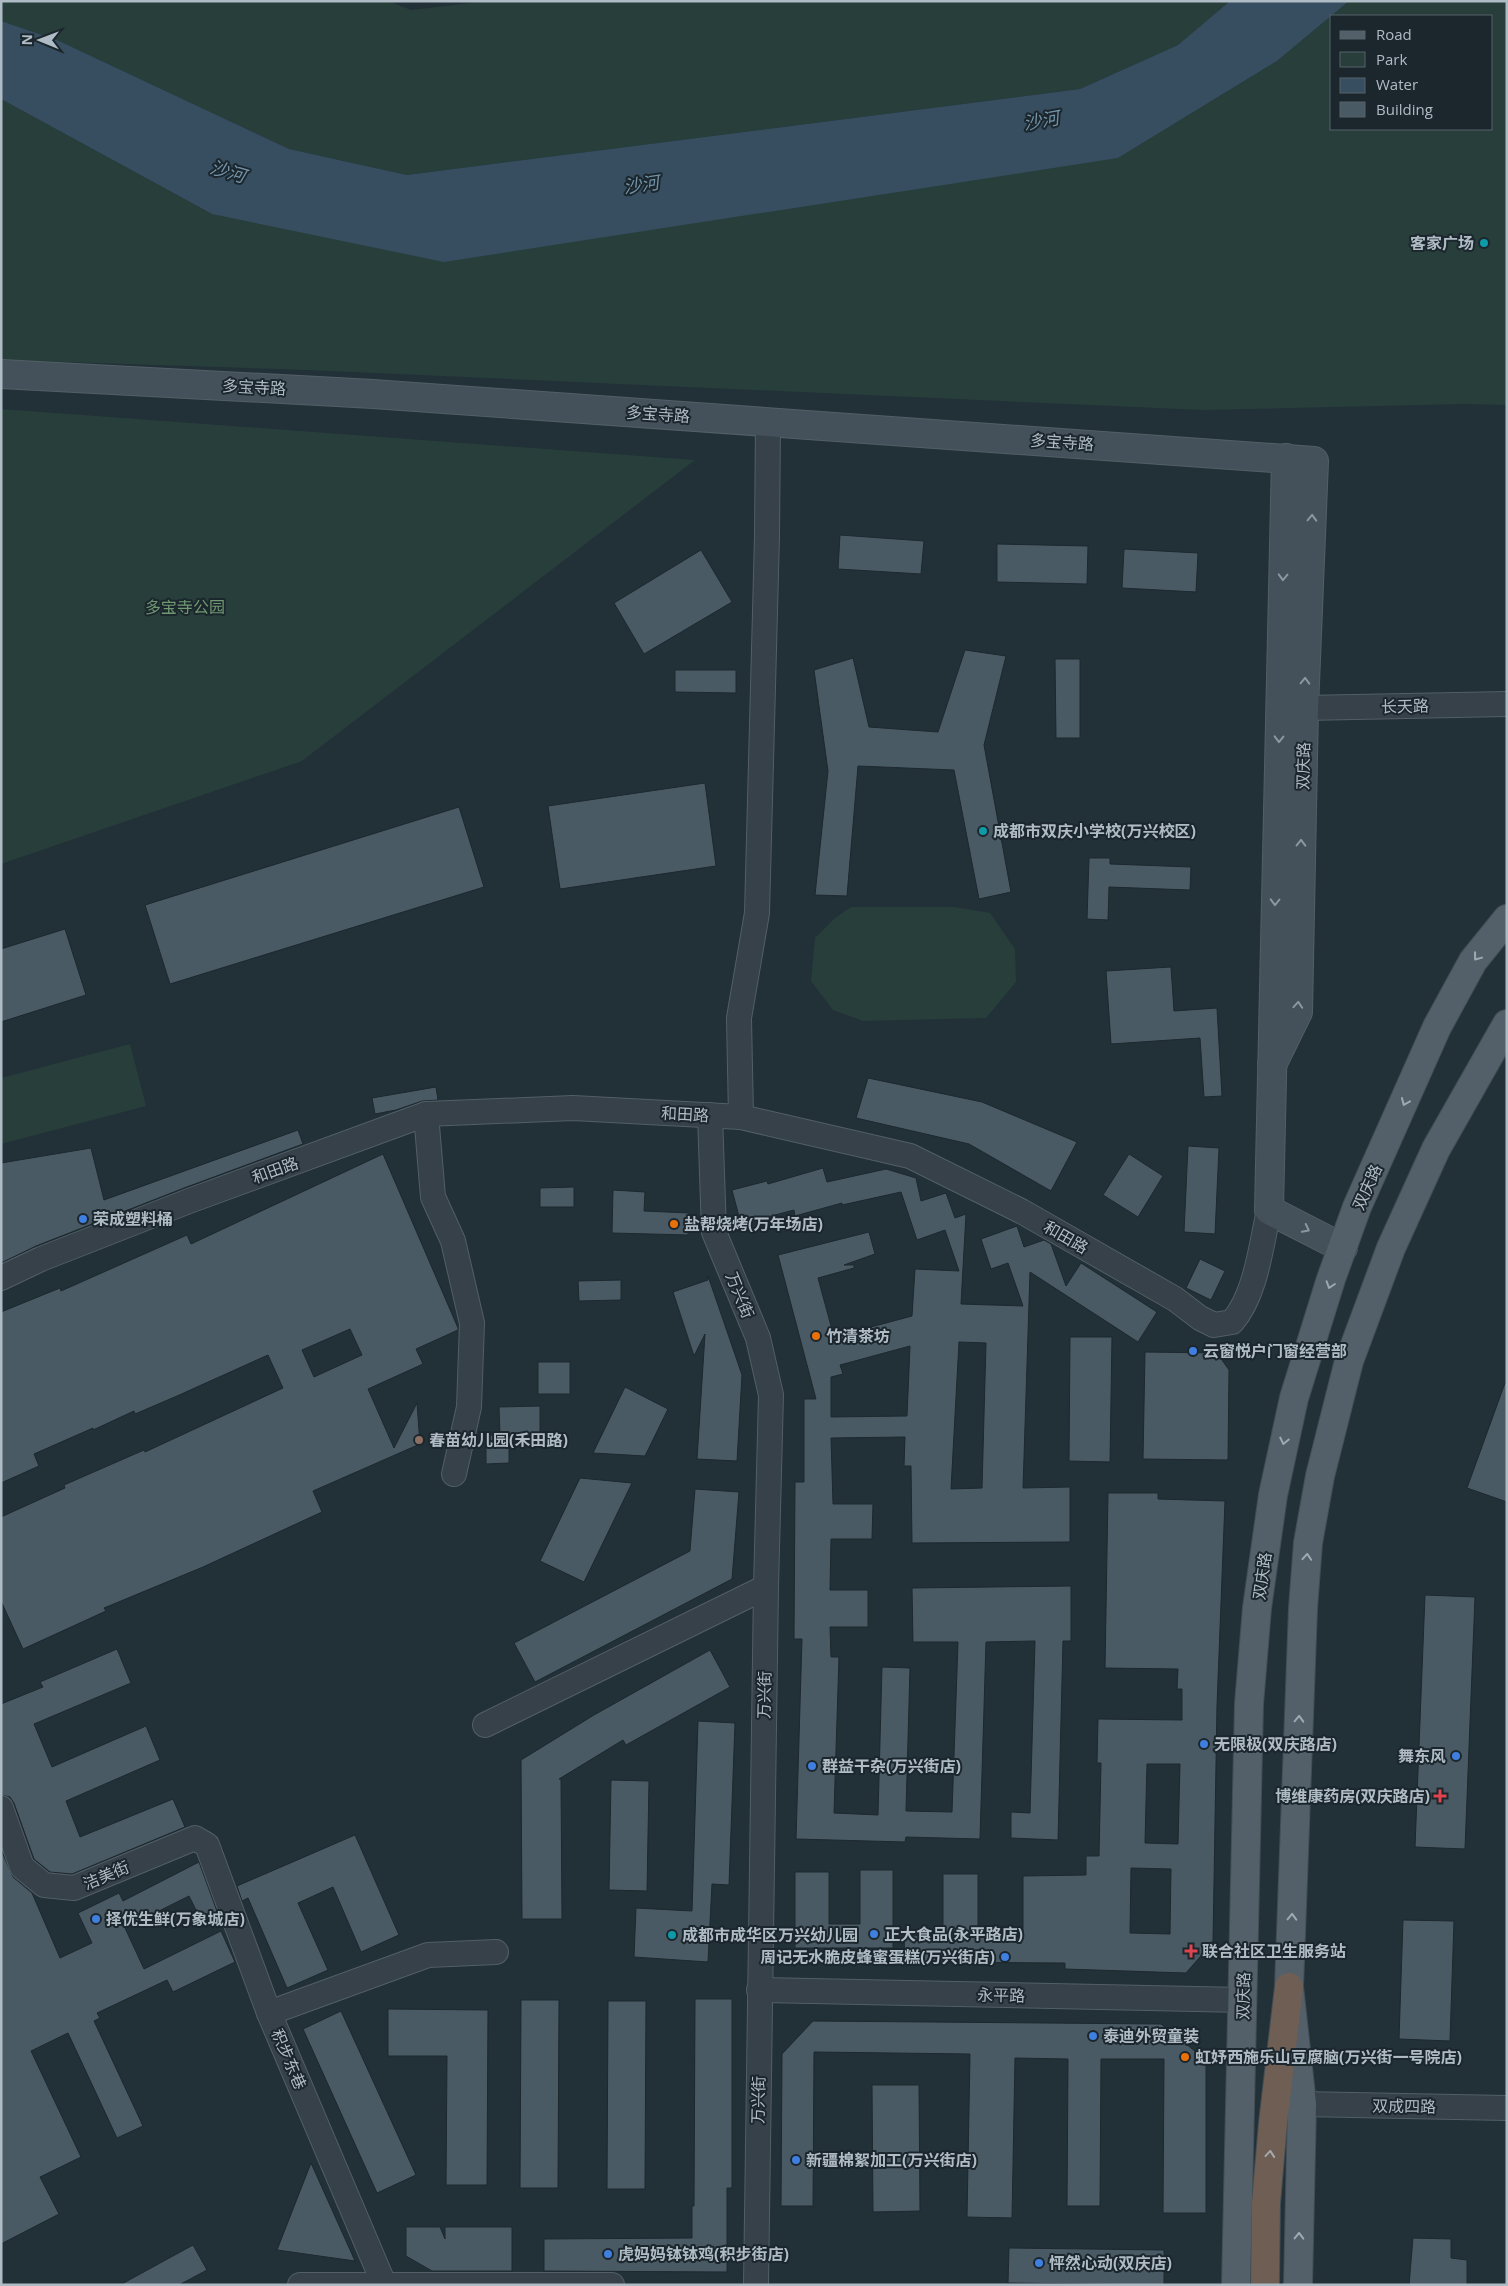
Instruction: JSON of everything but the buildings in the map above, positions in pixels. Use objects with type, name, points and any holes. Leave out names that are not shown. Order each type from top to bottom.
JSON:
[{"type":"highway","points":[[1265,2285],[1266,2203],[1273,2123],[1290,1986]]},
{"type":"main road","name":"双庆路","points":[[1236,2285],[1249,1704],[1257,1608],[1273,1495],[1294,1398],[1357,1207],[1436,1027],[1473,961],[1507,919]]},
{"type":"main road","points":[[1298,2285],[1302,2104],[1290,1986],[1303,1608],[1308,1543],[1320,1476],[1349,1361],[1391,1248],[1436,1149],[1507,1024]]},
{"type":"street","name":"多宝寺路","points":[[1,374],[373,394],[1314,461]]},
{"type":"street","points":[[741,1118],[739,1018],[757,913],[767,536],[768,422]]},
{"type":"street","name":"双庆路","points":[[1269,1210],[1286,458]]},
{"type":"street","name":"双庆路","points":[[1272,1066],[1298,1012],[1304,708],[1314,461]]},
{"type":"street","name":"长天路","points":[[1304,708],[1507,704]]},
{"type":"street","name":"和田路","points":[[1,1278],[41,1259],[180,1205],[426,1114],[573,1108],[710,1115],[741,1118],[910,1156],[1021,1211],[1175,1299],[1200,1318],[1214,1325],[1232,1322],[1241,1311],[1249,1293],[1269,1210]]},
{"type":"street","points":[[426,1114],[434,1197],[454,1241],[472,1323],[470,1406],[454,1474]]},
{"type":"street","name":"万兴街","points":[[710,1115],[714,1232],[758,1338],[771,1395],[759,1990],[756,2285]]},
{"type":"street","points":[[1269,1210],[1343,1248]]},
{"type":"street","points":[[485,1725],[766,1587]]},
{"type":"street","name":"洁美街","points":[[1,1808],[22,1867],[44,1885],[74,1888],[194,1838]]},
{"type":"street","name":"积步东巷","points":[[194,1838],[207,1845],[270,2013],[384,2284]]},
{"type":"street","points":[[270,2013],[428,1955],[496,1952]]},
{"type":"street","name":"永平路","points":[[759,1990],[1243,2000]]},
{"type":"street","name":"双成四路","points":[[1302,2104],[1507,2108]]},
{"type":"street","points":[[300,2285],[612,2285]]},
{"type":"green space","points":[[1,1],[388,1],[411,10],[488,1],[1230,1],[1178,45],[1080,89],[407,175],[289,149],[57,40],[1,21]]},
{"type":"green space","points":[[1349,1],[1507,1],[1507,405],[1465,404],[1202,410],[307,370],[1,360],[1,99],[212,214],[1118,158],[1277,61],[1330,17],[1330,130],[1493,130],[1493,15],[1332,15]]},
{"type":"green space","name":"多宝寺公园","points":[[1,409],[695,460],[302,761],[1,864]]},
{"type":"green space","points":[[851,907],[954,907],[990,913],[1015,949],[1016,982],[986,1018],[863,1021],[833,1010],[811,981],[815,938],[835,918]]},
{"type":"green space","points":[[130,1044],[146,1106],[1,1144],[1,1078]]},
{"type":"water","name":"沙河","points":[[1230,1],[1349,1],[1277,61],[1118,158],[444,262],[212,214],[1,99],[1,21],[57,40],[289,149],[407,175],[1080,89],[1178,45]]},
{"type":"place","name":"客家广场","points":[[1484,243]]},
{"type":"place","name":"成都市双庆小学校(万兴校区)","points":[[983,831]]},
{"type":"place","name":"荣成塑料桶","points":[[83,1219]]},
{"type":"place","name":"盐帮烧烤(万年场店)","points":[[674,1224]]},
{"type":"place","name":"竹清茶坊","points":[[816,1336]]},
{"type":"place","name":"云窗悦户门窗经营部","points":[[1193,1351]]},
{"type":"place","name":"春苗幼儿园(禾田路)","points":[[419,1440]]},
{"type":"place","name":"无限极(双庆路店)","points":[[1204,1744]]},
{"type":"place","name":"舞东风","points":[[1456,1756]]},
{"type":"place","name":"群益干杂(万兴街店)","points":[[812,1766]]},
{"type":"place","name":"博维康药房(双庆路店)","points":[[1440,1796]]},
{"type":"place","name":"择优生鲜(万象城店)","points":[[96,1919]]},
{"type":"place","name":"正大食品(永平路店)","points":[[874,1934]]},
{"type":"place","name":"成都市成华区万兴幼儿园","points":[[672,1935]]},
{"type":"place","name":"联合社区卫生服务站","points":[[1191,1951]]},
{"type":"place","name":"周记无水脆皮蜂蜜蛋糕(万兴街店)","points":[[1005,1957]]},
{"type":"place","name":"泰迪外贸童装","points":[[1093,2036]]},
{"type":"place","name":"虹妤西施乐山豆腐脑(万兴街一号院店)","points":[[1185,2057]]},
{"type":"place","name":"新疆棉絮加工(万兴街店)","points":[[796,2160]]},
{"type":"place","name":"虎妈妈钵钵鸡(积步街店)","points":[[608,2254]]},
{"type":"place","name":"怦然心动(双庆店)","points":[[1039,2263]]}]
